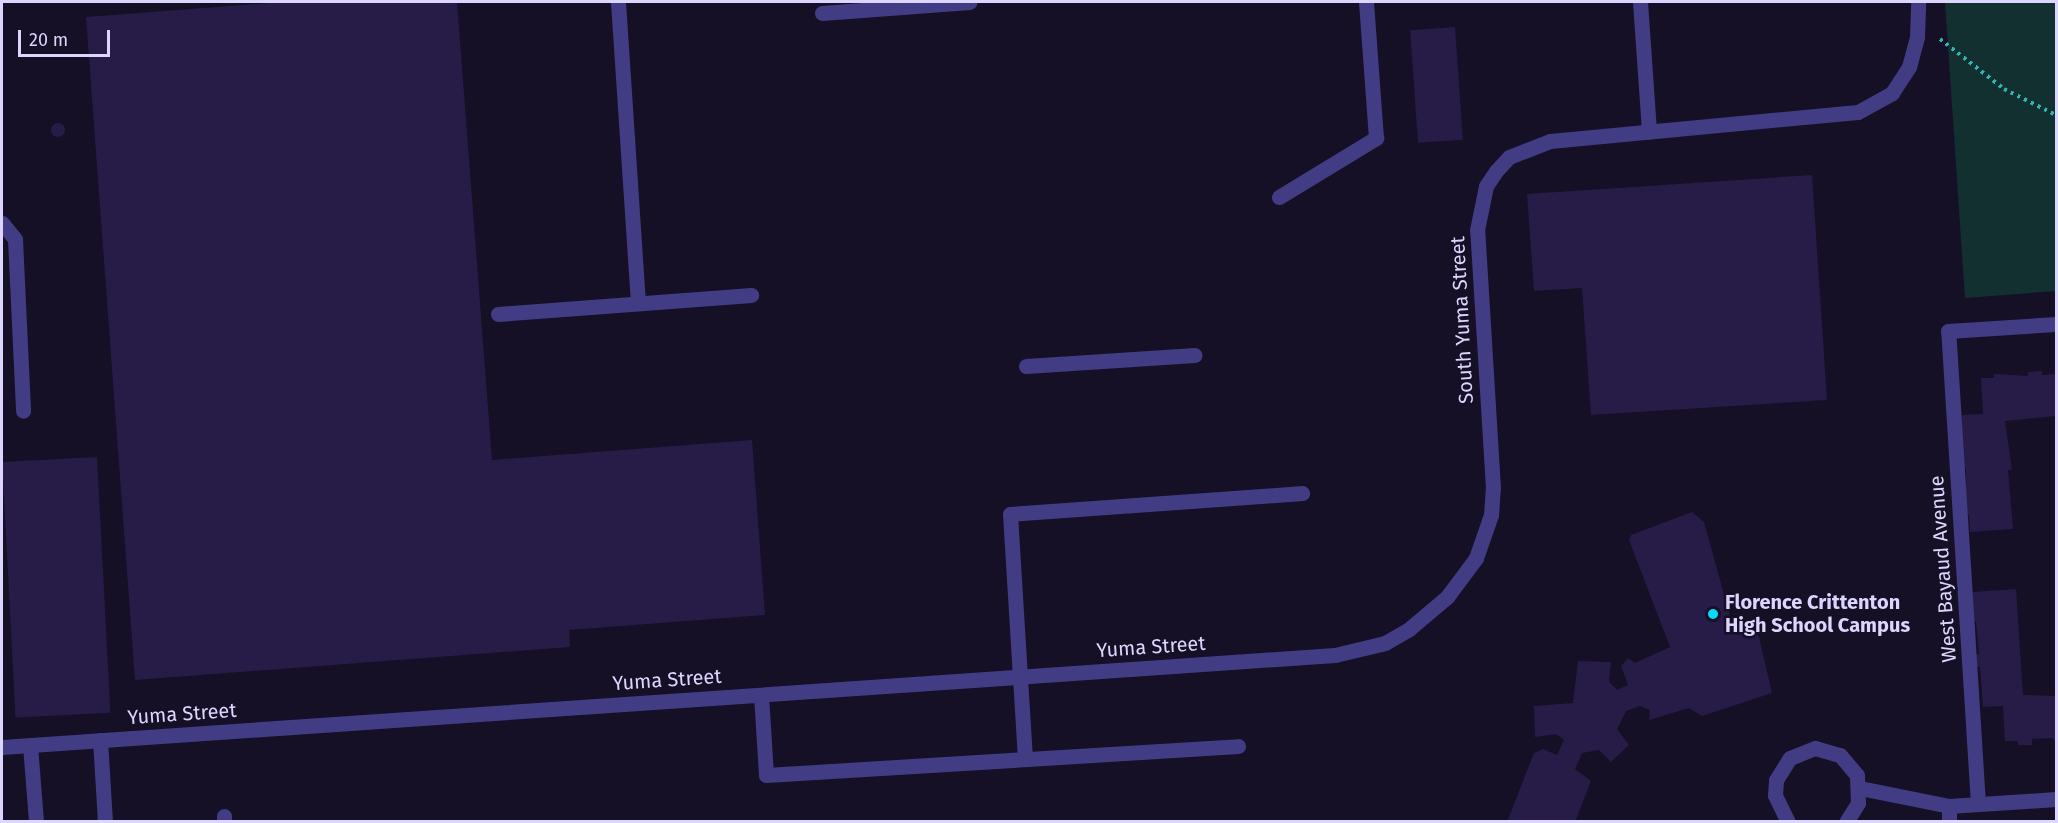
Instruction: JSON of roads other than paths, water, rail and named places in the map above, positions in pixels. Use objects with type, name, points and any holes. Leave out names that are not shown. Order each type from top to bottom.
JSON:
[{"type":"street","points":[[618,2],[638,303]]},
{"type":"street","points":[[822,13],[970,2]]},
{"type":"street","points":[[1279,197],[1376,138],[1366,2]]},
{"type":"street","points":[[1640,2],[1649,132]]},
{"type":"street","name":"South Yuma Street","points":[[1335,655],[1384,643],[1409,629],[1442,603],[1466,575],[1485,537],[1493,488],[1477,230],[1486,186],[1509,156],[1528,147],[1550,141],[1839,116],[1874,105],[1892,93],[1913,58],[1918,2]]},
{"type":"street","points":[[2,223],[15,239],[23,411]]},
{"type":"street","points":[[498,314],[751,295]]},
{"type":"street","name":"West Bayaud Avenue","points":[[1978,804],[1948,331],[2056,324]]},
{"type":"street","points":[[1026,366],[1195,355]]},
{"type":"street","points":[[1025,759],[1010,514],[1302,493]]},
{"type":"street","name":"Yuma Street","points":[[2,747],[1335,655]]},
{"type":"street","points":[[761,694],[766,775],[1238,746]]},
{"type":"street","points":[[100,740],[105,822]]},
{"type":"street","points":[[30,745],[36,822]]},
{"type":"street","points":[[1788,822],[1775,795],[1776,780],[1786,763],[1802,751],[1820,749],[1840,755],[1857,775],[1860,788],[1858,803],[1846,822]]},
{"type":"street","points":[[1860,788],[1949,814],[1978,804],[2056,799]]},
{"type":"place","name":"Florence Crittenton High School Campus","points":[[1713,614]]}]
